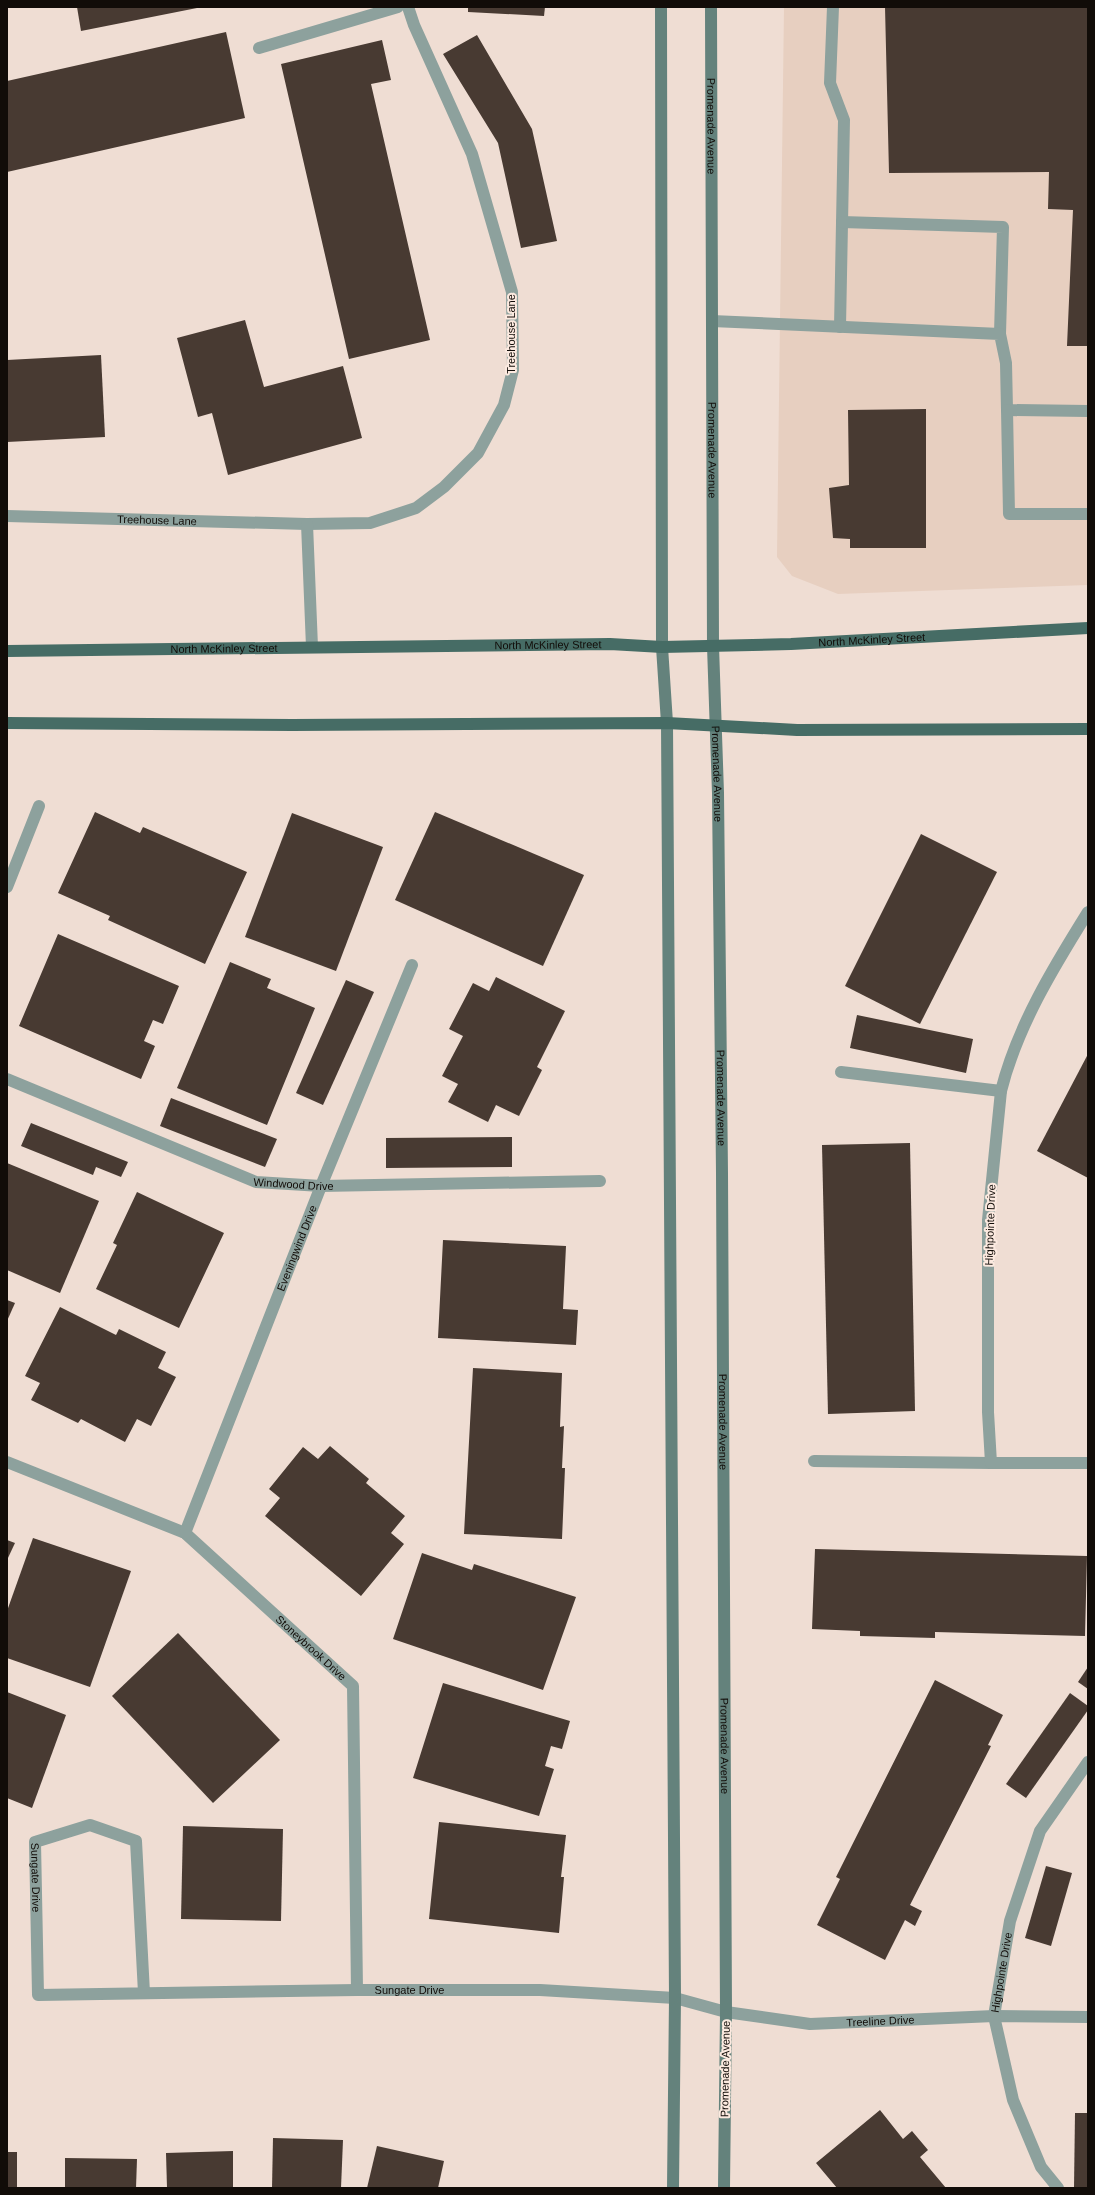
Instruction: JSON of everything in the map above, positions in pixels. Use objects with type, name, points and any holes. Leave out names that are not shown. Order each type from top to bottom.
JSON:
[{"type":"main road","points":[[661,7],[662,647],[666,723],[675,1998],[673,2188]]},
{"type":"main road","name":"Promenade Avenue","points":[[711,7],[713,646],[717,726],[722,1174],[726,2012],[724,2188]]},
{"type":"main road","name":"North McKinley Street","points":[[7,651],[610,644],[662,647],[713,646],[791,644],[1088,628]]},
{"type":"main road","points":[[7,723],[285,725],[666,723],[797,730],[1088,729]]},
{"type":"street","points":[[259,48],[398,7]]},
{"type":"street","name":"Treehouse Lane","points":[[7,516],[307,524],[370,523],[416,508],[444,487],[478,453],[504,405],[513,370],[512,292],[475,161],[414,25],[408,7]]},
{"type":"street","points":[[833,7],[830,83],[844,120],[840,327]]},
{"type":"street","points":[[842,222],[1003,228],[1000,334],[1006,363],[1009,514],[1088,514]]},
{"type":"street","points":[[712,321],[1000,334]]},
{"type":"street","points":[[1006,410],[1088,411]]},
{"type":"street","points":[[307,524],[312,647]]},
{"type":"street","points":[[7,887],[39,806]]},
{"type":"street","name":"Highpointe Drive","points":[[991,1463],[988,1412],[988,1220],[1001,1091],[1005,1074],[1035,1002],[1088,912]]},
{"type":"street","name":"Eveningwind Drive","points":[[185,1533],[321,1186],[412,965]]},
{"type":"street","points":[[841,1072],[1001,1091]]},
{"type":"street","name":"Windwood Drive","points":[[7,1079],[256,1182],[321,1186],[600,1181]]},
{"type":"street","points":[[814,1461],[1088,1463]]},
{"type":"street","name":"Stoneybrook Drive","points":[[7,1462],[185,1533],[353,1686],[357,1990]]},
{"type":"street","name":"Highpointe Drive","points":[[1058,2188],[1041,2167],[1013,2100],[994,2016],[1010,1921],[1040,1831],[1088,1762]]},
{"type":"street","name":"Sungate Drive","points":[[144,1993],[136,1842],[90,1825],[35,1842],[38,1995],[357,1990],[540,1990],[675,1998]]},
{"type":"street","name":"Treeline Drive","points":[[675,1998],[726,2012],[810,2024],[994,2016],[1088,2017]]},
{"type":"shaded area","points":[[784,7],[1088,7],[1088,585],[838,594],[792,576],[777,557]]},
{"type":"building","points":[[77,7],[196,7],[197,8],[81,31]]},
{"type":"building","points":[[468,7],[545,7],[544,16],[468,12]]},
{"type":"building","points":[[885,7],[1088,7],[1088,346],[1067,346],[1073,210],[1048,209],[1049,172],[889,173]]},
{"type":"building","points":[[226,32],[245,118],[7,172],[7,81]]},
{"type":"building","points":[[477,35],[532,129],[557,241],[521,248],[498,143],[443,54]]},
{"type":"building","points":[[382,40],[391,80],[371,84],[430,340],[349,359],[281,64]]},
{"type":"building","points":[[245,320],[264,387],[343,366],[362,438],[228,475],[212,413],[198,417],[177,338]]},
{"type":"building","points":[[101,355],[105,437],[7,442],[7,360]]},
{"type":"building","points":[[926,409],[926,548],[850,548],[850,539],[833,538],[829,488],[849,485],[848,410]]},
{"type":"building","points":[[95,812],[140,833],[143,827],[247,872],[205,964],[108,920],[110,916],[58,893]]},
{"type":"building","points":[[435,812],[584,875],[543,966],[395,900]]},
{"type":"building","points":[[292,813],[383,847],[336,971],[245,937]]},
{"type":"building","points":[[921,834],[997,872],[920,1024],[845,986]]},
{"type":"building","points":[[58,934],[179,986],[163,1024],[153,1020],[144,1041],[155,1046],[141,1079],[19,1026]]},
{"type":"building","points":[[230,962],[271,979],[267,988],[315,1008],[267,1125],[177,1088]]},
{"type":"building","points":[[496,977],[565,1011],[537,1067],[542,1070],[519,1116],[496,1105],[488,1122],[448,1102],[458,1084],[442,1076],[463,1036],[449,1029],[473,983],[489,991]]},
{"type":"building","points":[[346,980],[374,992],[323,1105],[296,1093]]},
{"type":"building","points":[[857,1015],[973,1039],[966,1073],[850,1048]]},
{"type":"building","points":[[1088,1054],[1088,1178],[1037,1151]]},
{"type":"building","points":[[171,1098],[277,1139],[265,1167],[160,1126]]},
{"type":"building","points":[[31,1123],[128,1162],[121,1177],[96,1167],[93,1175],[21,1146]]},
{"type":"building","points":[[512,1137],[512,1167],[386,1168],[386,1138]]},
{"type":"building","points":[[910,1143],[915,1411],[828,1414],[822,1145]]},
{"type":"building","points":[[7,1163],[99,1201],[60,1293],[7,1270]]},
{"type":"building","points":[[137,1192],[224,1233],[179,1328],[96,1289],[117,1245],[113,1243]]},
{"type":"building","points":[[443,1240],[566,1246],[563,1309],[578,1310],[576,1345],[438,1338]]},
{"type":"building","points":[[7,1300],[15,1303],[7,1321]]},
{"type":"building","points":[[60,1307],[116,1335],[119,1329],[166,1352],[158,1368],[176,1377],[151,1426],[137,1419],[125,1442],[81,1419],[78,1423],[31,1400],[40,1383],[25,1376]]},
{"type":"building","points":[[473,1368],[562,1373],[560,1427],[564,1426],[562,1468],[565,1468],[562,1539],[464,1534]]},
{"type":"building","points":[[330,1446],[369,1479],[366,1483],[405,1516],[391,1533],[404,1544],[361,1596],[265,1516],[280,1498],[269,1489],[303,1447],[318,1459]]},
{"type":"building","points":[[33,1538],[131,1571],[90,1687],[7,1658],[7,1611]]},
{"type":"building","points":[[7,1540],[15,1543],[7,1560]]},
{"type":"building","points":[[815,1549],[1087,1556],[1085,1636],[935,1632],[935,1638],[860,1636],[860,1631],[812,1629]]},
{"type":"building","points":[[422,1553],[472,1570],[474,1564],[576,1597],[543,1690],[393,1639]]},
{"type":"building","points":[[178,1633],[280,1740],[213,1803],[112,1696]]},
{"type":"building","points":[[1088,1667],[1088,1689],[1078,1682]]},
{"type":"building","points":[[935,1680],[1003,1715],[988,1745],[991,1746],[910,1905],[922,1911],[915,1926],[905,1920],[885,1960],[817,1925],[840,1879],[836,1877]]},
{"type":"building","points":[[443,1683],[570,1721],[562,1749],[551,1746],[545,1766],[554,1769],[539,1816],[413,1778]]},
{"type":"building","points":[[7,1692],[66,1715],[32,1808],[7,1798]]},
{"type":"building","points":[[1070,1693],[1088,1706],[1088,1710],[1026,1798],[1006,1784]]},
{"type":"building","points":[[439,1822],[566,1835],[561,1877],[564,1877],[559,1933],[429,1919]]},
{"type":"building","points":[[183,1826],[283,1829],[281,1921],[181,1919]]},
{"type":"building","points":[[1046,1866],[1072,1873],[1051,1946],[1025,1938]]},
{"type":"building","points":[[880,2110],[903,2139],[912,2131],[928,2150],[920,2157],[946,2188],[837,2188],[816,2163]]},
{"type":"building","points":[[1075,2113],[1088,2113],[1088,2188],[1074,2188]]},
{"type":"building","points":[[273,2138],[343,2140],[341,2188],[272,2188]]},
{"type":"building","points":[[377,2146],[444,2161],[438,2188],[367,2188]]},
{"type":"building","points":[[233,2151],[233,2188],[167,2188],[166,2153]]},
{"type":"building","points":[[7,2152],[17,2152],[17,2188],[7,2188]]},
{"type":"building","points":[[65,2158],[137,2159],[136,2188],[65,2188]]}]
